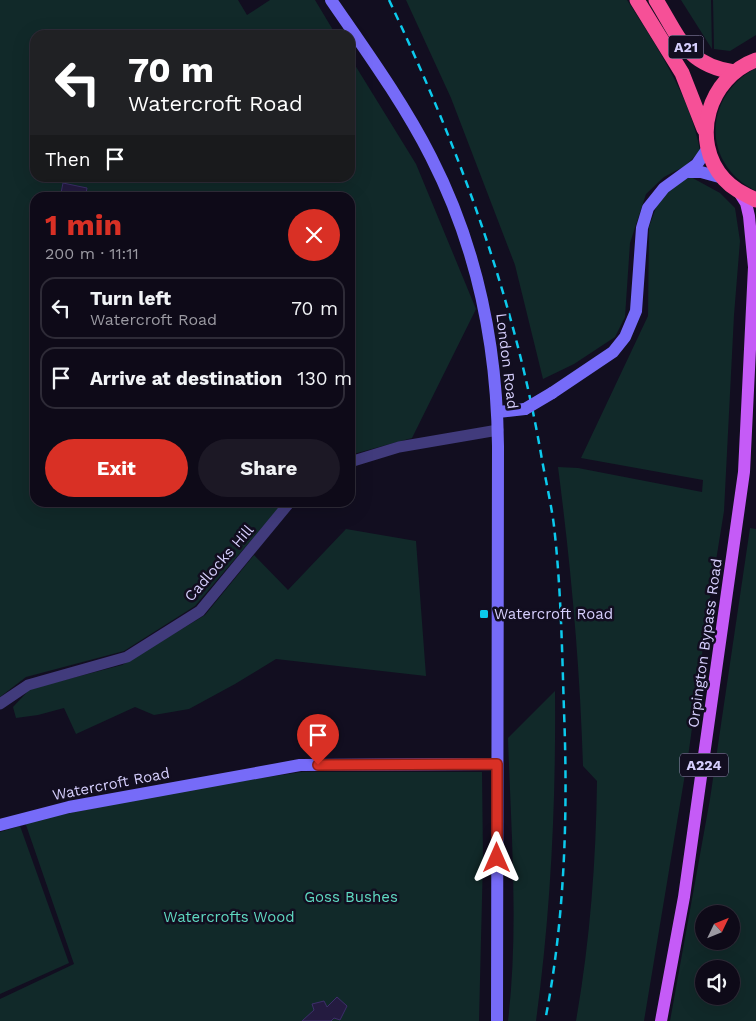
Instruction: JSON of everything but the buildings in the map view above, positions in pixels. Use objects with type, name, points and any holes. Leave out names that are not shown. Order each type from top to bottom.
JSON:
[{"type":"highway","name":"A21","points":[[636,0],[685,80],[707,141]]},
{"type":"highway","name":"A21","points":[[656,0],[680,38],[698,60],[712,68],[734,72]]},
{"type":"highway","points":[[753,58],[734,72],[718,90],[712,101],[707,141],[716,168],[723,178],[739,192],[756,200]]},
{"type":"main road","name":"Orpington Bypass Road","points":[[661,1021],[684,897],[740,508],[747,439],[755,264],[749,216],[746,203],[739,192]]},
{"type":"street","name":"London Road","points":[[331,0],[351,30]]},
{"type":"street","name":"London Road","points":[[355,37],[414,127],[452,201],[473,264],[487,321],[494,361],[498,412],[496,1021]]},
{"type":"street","points":[[498,412],[524,409],[552,393],[613,352],[626,337],[636,310],[642,228],[646,213],[659,192],[689,172],[707,141]]},
{"type":"street","points":[[689,172],[701,172],[723,178]]},
{"type":"street","points":[[355,461],[399,448],[498,430]]},
{"type":"street","name":"Cadlocks Hill","points":[[0,704],[28,685],[127,657],[200,611],[286,507]]},
{"type":"street","name":"Watercroft Road","points":[[0,825],[69,807],[300,765],[497,764]]},
{"type":"green space","points":[[0,0],[238,0],[247,15],[270,0],[315,0],[333,30],[30,30],[30,182],[355,182],[355,65],[416,164],[476,309],[412,438],[355,454],[355,192],[30,192],[30,507],[280,507],[195,606],[124,651],[26,677],[0,697]]},
{"type":"green space","points":[[406,0],[627,0],[671,73],[689,111],[700,151],[685,166],[664,177],[646,194],[630,243],[625,317],[615,337],[574,364],[543,379],[515,265],[451,98]]},
{"type":"green space","points":[[681,0],[711,0],[712,49]]},
{"type":"green space","points":[[713,0],[756,0],[756,35],[730,51],[714,49]]},
{"type":"green space","points":[[756,68],[756,191],[738,179],[725,164],[718,148],[716,130],[718,112],[726,95],[739,80]]},
{"type":"green space","points":[[689,176],[720,193],[735,208],[740,241],[734,315],[724,511],[689,750],[644,1021],[576,1021],[591,901],[597,781],[583,766],[574,616],[558,467],[578,468],[702,492],[703,480],[581,458],[648,316],[649,227],[658,202],[671,188]]},
{"type":"green space","points":[[750,528],[756,529],[756,1021],[670,1021],[710,799]]},
{"type":"green space","points":[[346,529],[416,541],[426,676],[276,659],[189,709],[154,715],[135,707],[76,734],[64,708],[38,715],[16,718],[13,707],[30,689],[122,665],[205,615],[254,555],[288,590]]},
{"type":"green space","points":[[555,691],[555,774],[552,856],[536,1021],[508,1021],[514,915],[508,738]]},
{"type":"green space","name":"Goss Bushes","points":[[302,772],[482,772],[483,858],[479,1021],[0,1021],[0,999],[74,964],[25,822],[200,787]]},
{"type":"green space","points":[[20,826],[69,963],[0,994],[0,832]]},
{"type":"railway","points":[[389,0],[438,110],[460,166],[499,279],[529,395],[553,517],[562,642],[566,788],[561,905],[552,983],[545,1021]]},
{"type":"place","name":"Watercroft Road","points":[[484,614]]},
{"type":"route","points":[[318,765],[481,766],[497,764],[497,858]]},
{"type":"park label","name":"Watercrofts Wood","points":[[229,917]]}]
